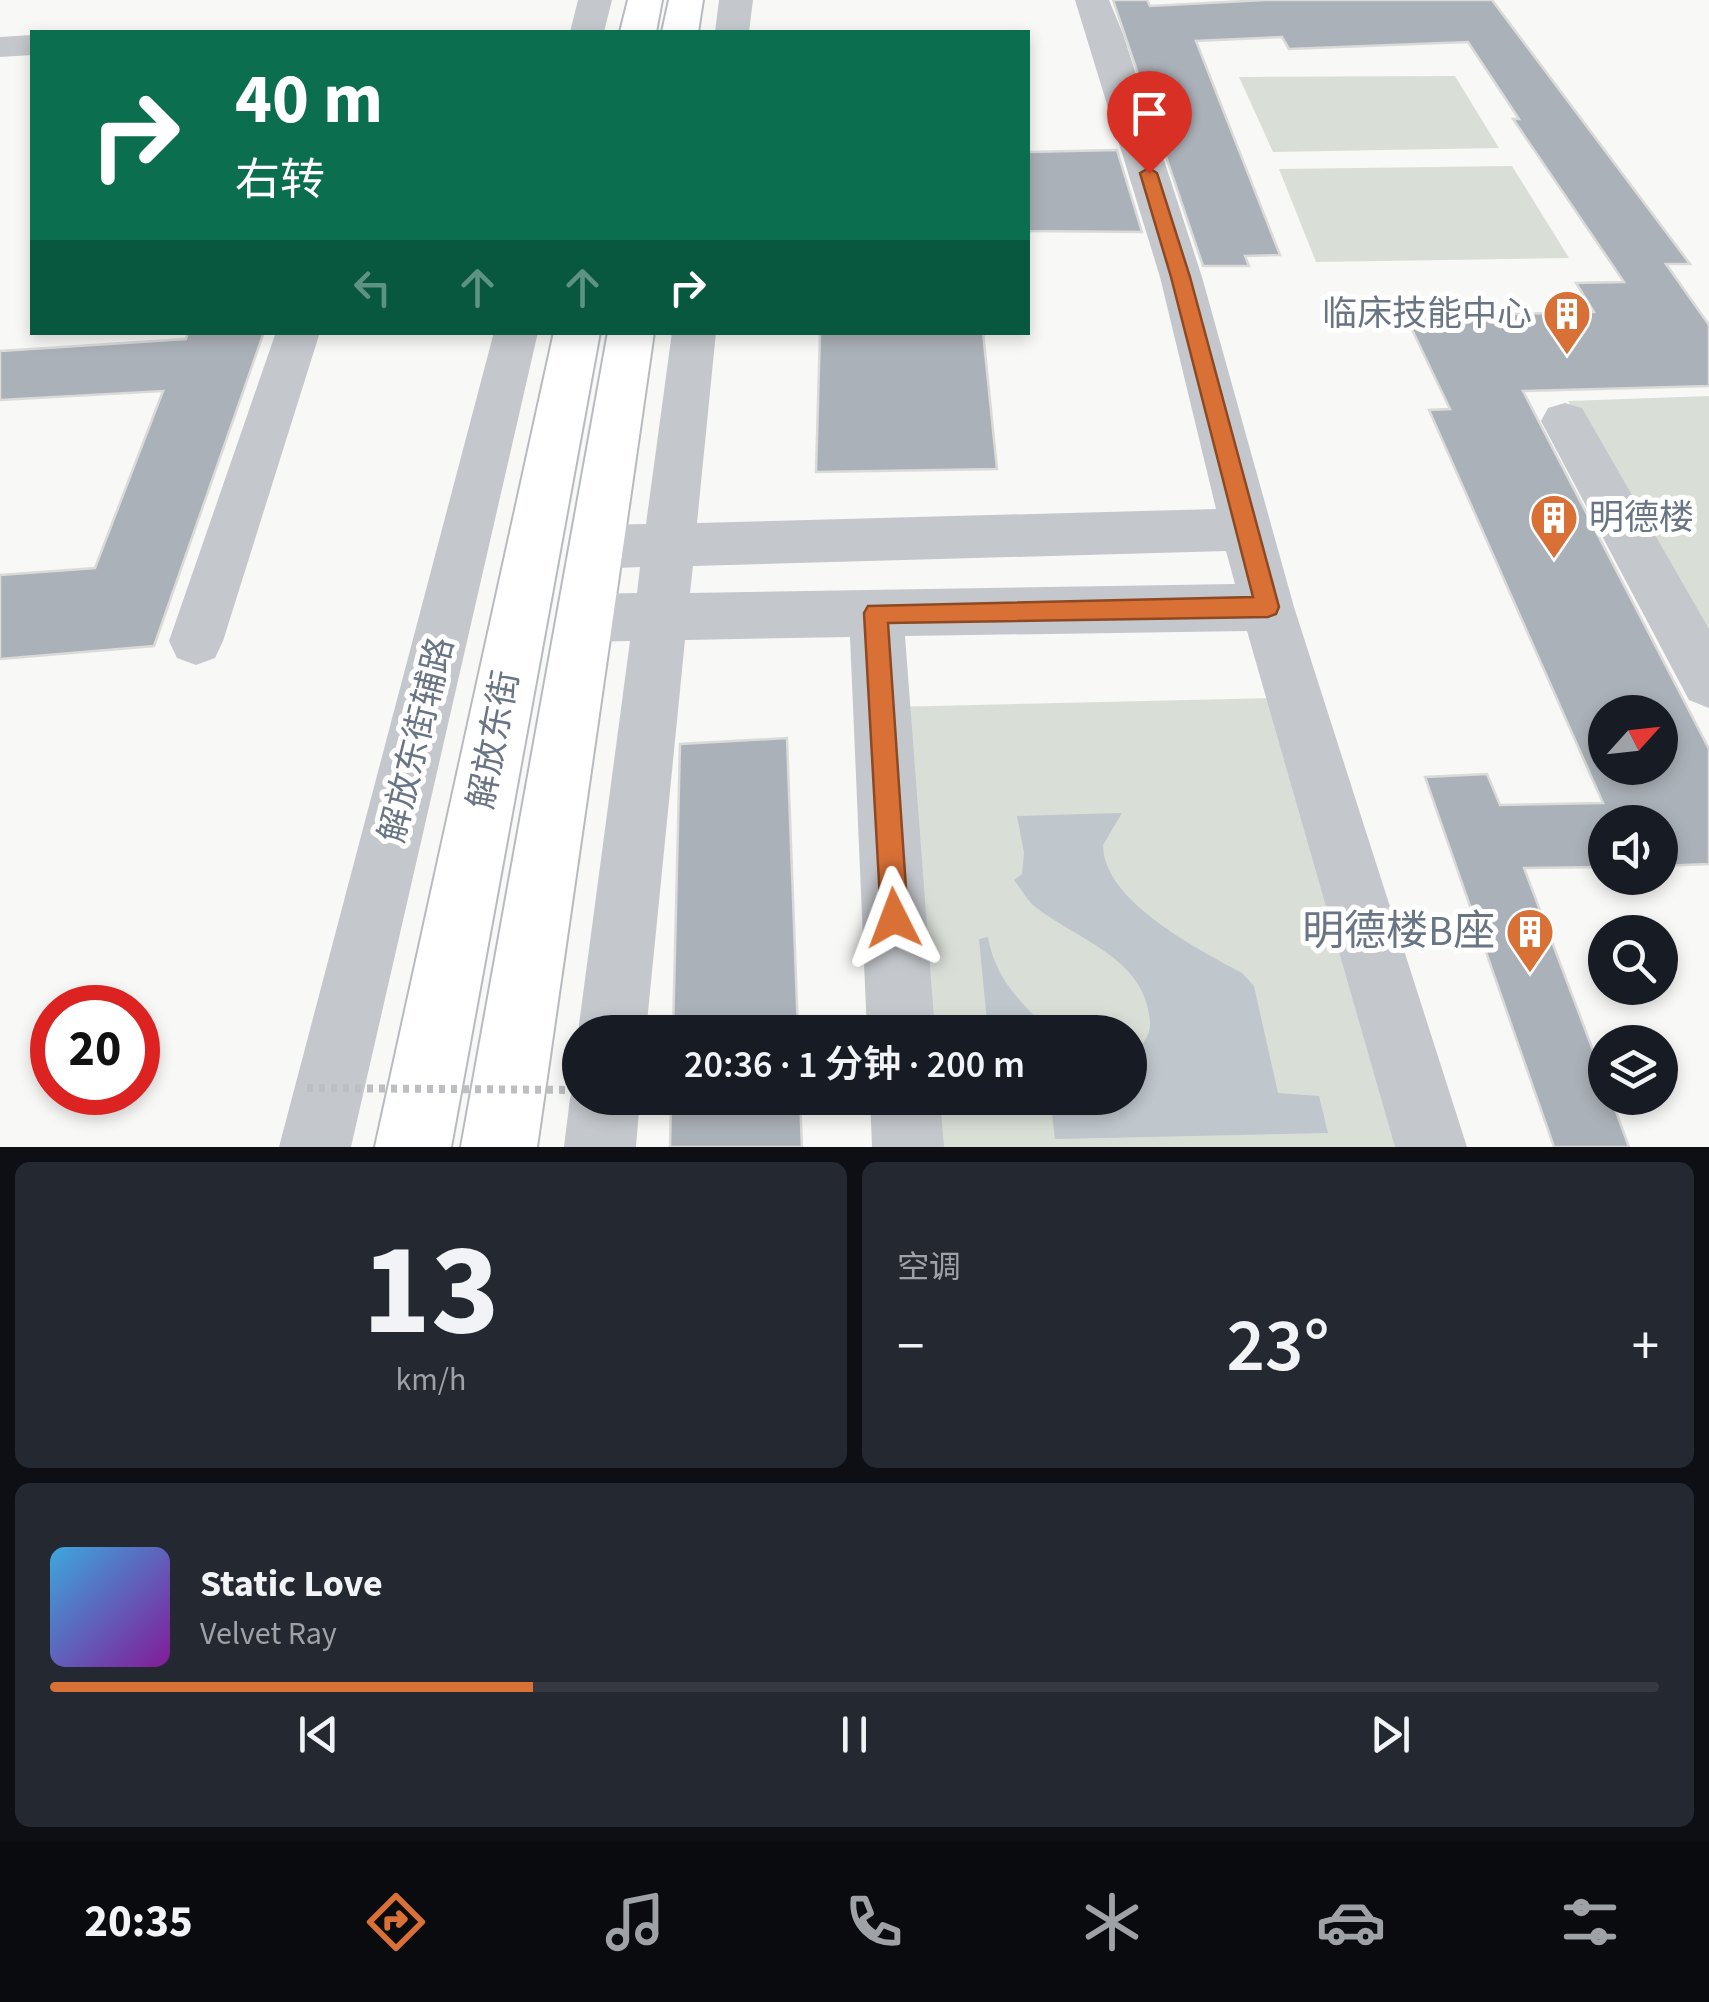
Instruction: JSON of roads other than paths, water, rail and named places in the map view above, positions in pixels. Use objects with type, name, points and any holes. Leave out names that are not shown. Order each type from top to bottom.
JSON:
[{"type":"main road","points":[[638,30],[644,0]]},
{"type":"main road","points":[[680,30],[686,0]]},
{"type":"main road","name":"解放东街","points":[[413,1147],[576,335]]},
{"type":"main road","name":"解放东街","points":[[499,1147],[630,335]]},
{"type":"street","points":[[588,30],[595,0]]},
{"type":"street","points":[[732,30],[736,0]]},
{"type":"street","points":[[1092,0],[1106,34],[1180,277],[1268,607],[1431,1147]]},
{"type":"street","points":[[0,46],[30,46]]},
{"type":"street","points":[[196,641],[297,335]]},
{"type":"street","name":"解放东街辅路","points":[[315,1147],[515,335]]},
{"type":"street","points":[[614,1015],[694,335]]},
{"type":"street","points":[[1565,421],[1709,682]]},
{"type":"street","points":[[595,547],[1246,529]]},
{"type":"street","points":[[584,618],[1268,607]]},
{"type":"street","points":[[876,613],[901,1015]]},
{"type":"street","points":[[600,1147],[603,1115]]},
{"type":"street","points":[[907,1115],[908,1147]]},
{"type":"place","name":"临床技能中心","points":[[1567,356]]},
{"type":"place","name":"明德楼","points":[[1554,560]]},
{"type":"place","name":"明德楼B座","points":[[1530,974]]}]
